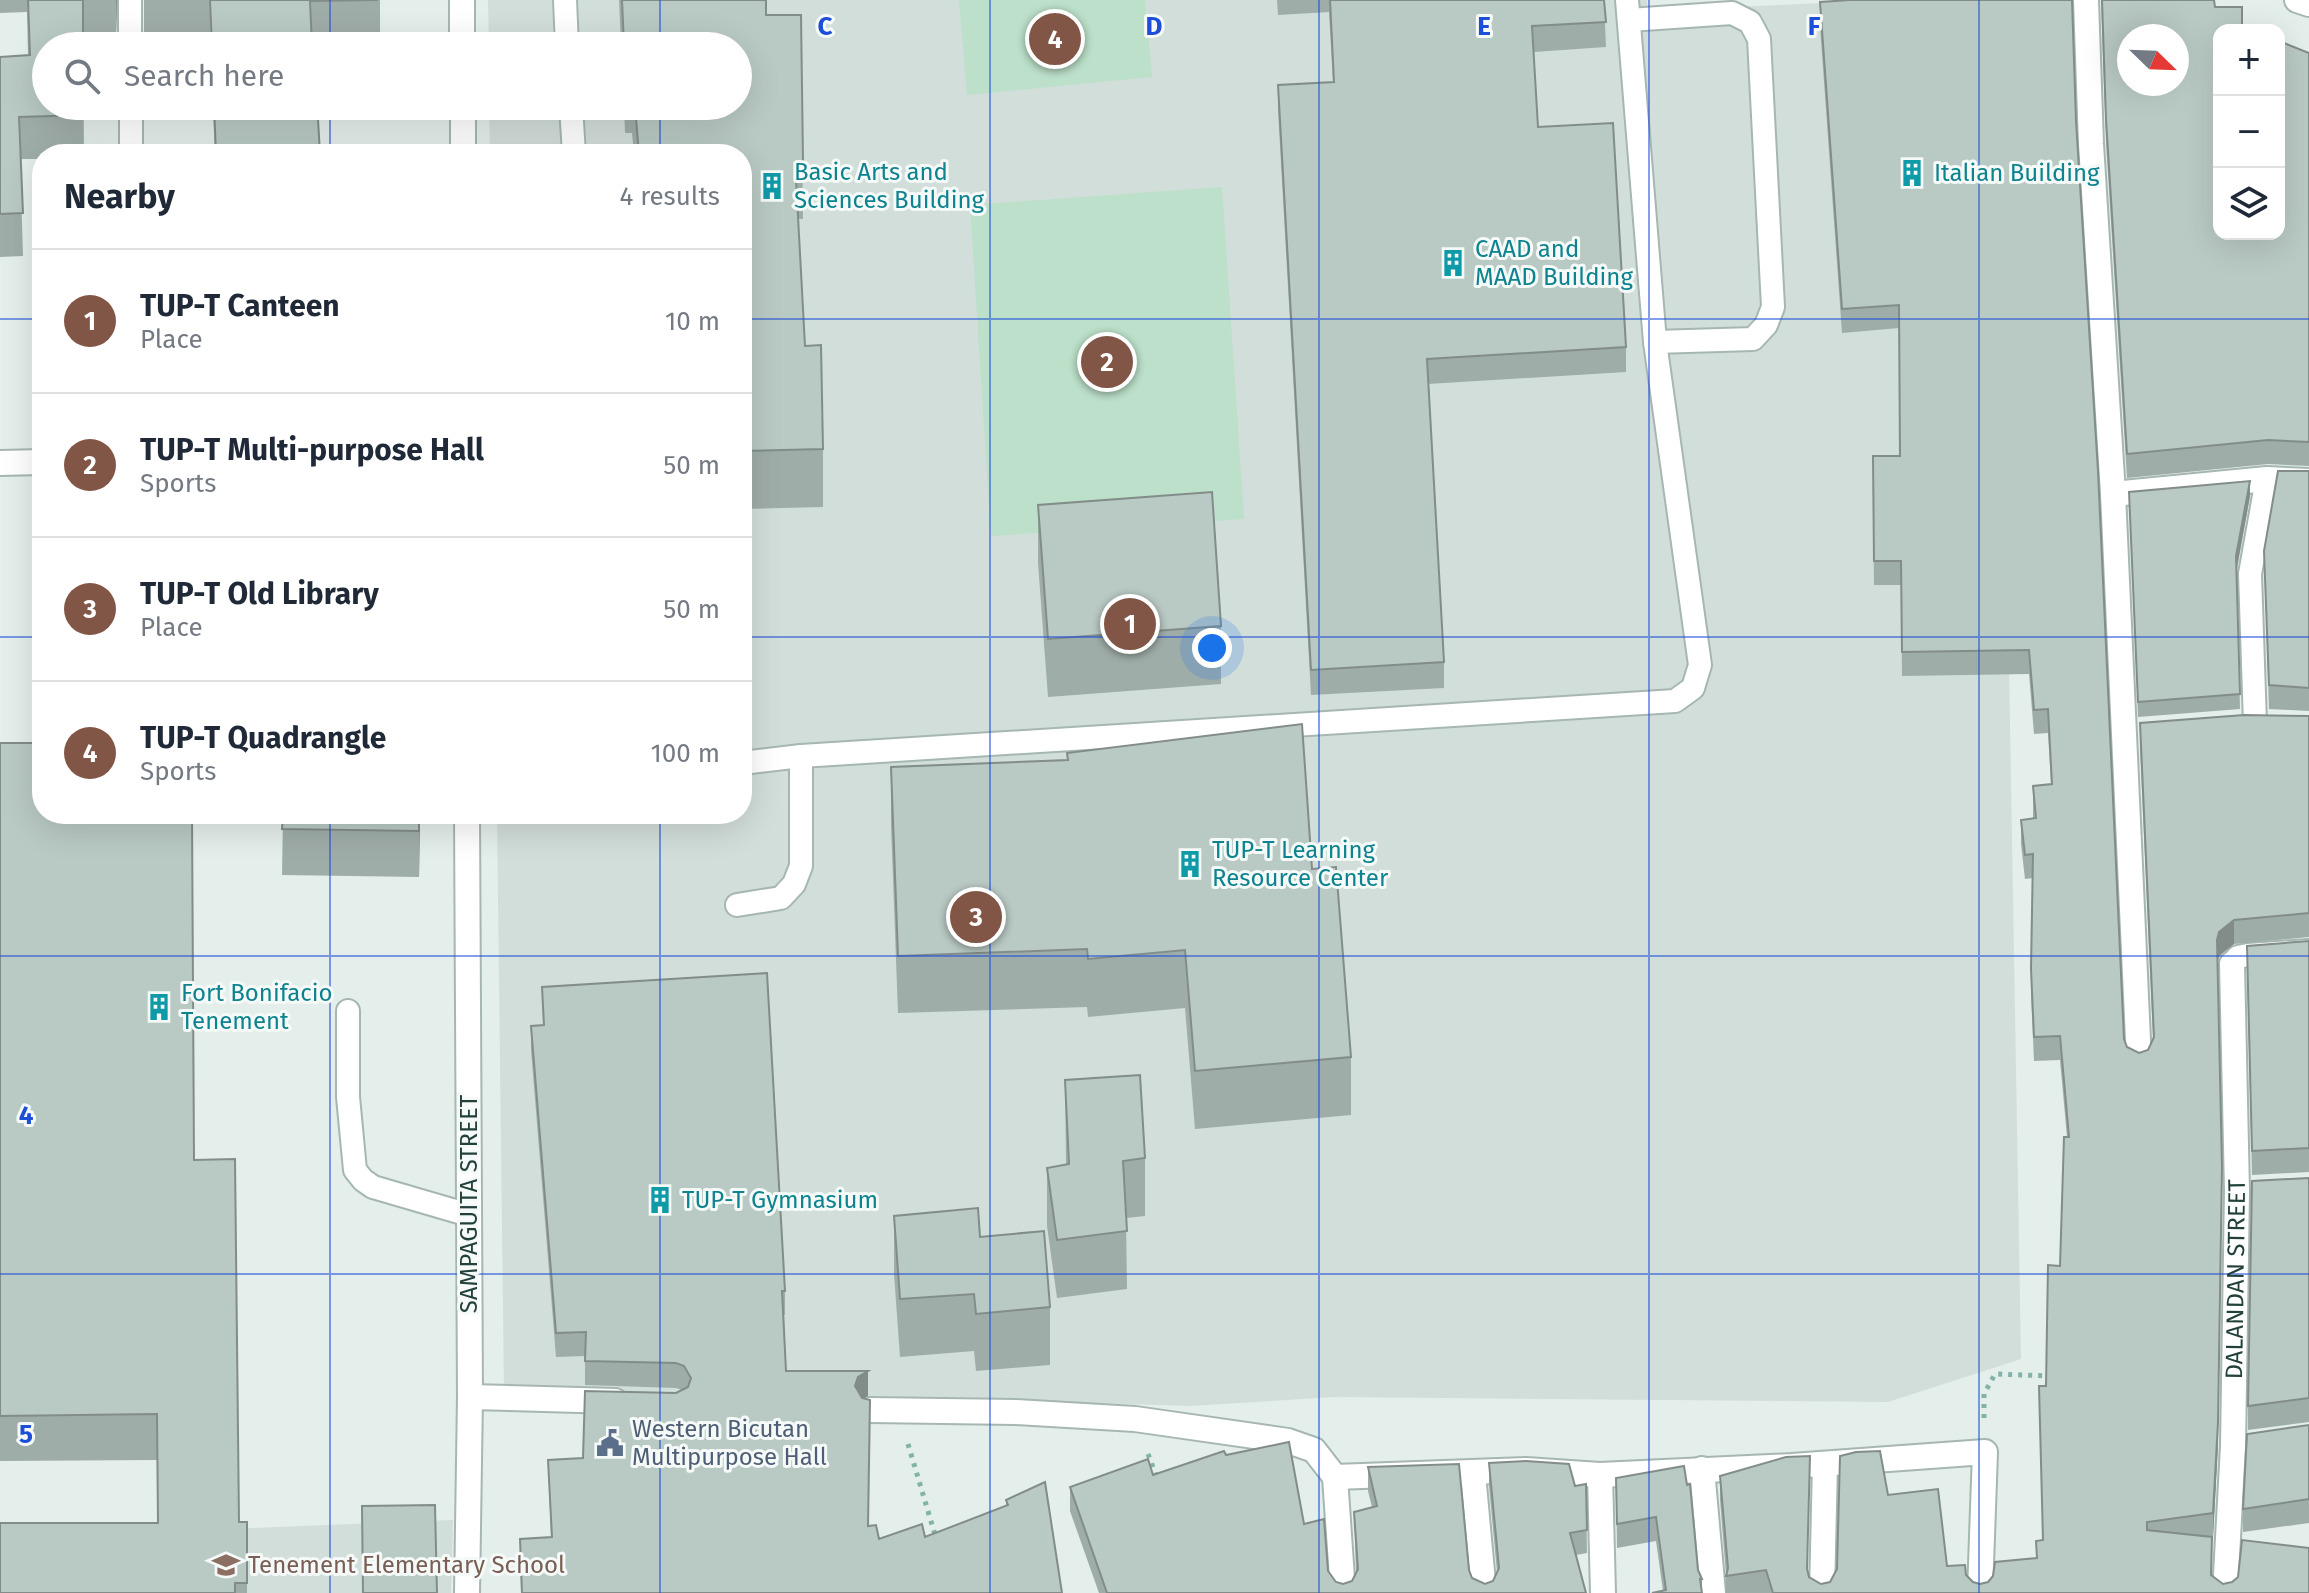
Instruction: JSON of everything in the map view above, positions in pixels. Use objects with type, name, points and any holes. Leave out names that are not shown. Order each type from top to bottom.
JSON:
[{"type":"street","points":[[462,0],[462,32]]},
{"type":"street","points":[[2086,0],[2139,1062]]},
{"type":"street","points":[[2297,0],[2309,4]]},
{"type":"street","points":[[463,120],[463,144]]},
{"type":"street","points":[[0,463],[32,462]]},
{"type":"street","points":[[2113,494],[2267,479],[2309,481]]},
{"type":"street","points":[[2229,725],[2282,725]]},
{"type":"street","points":[[2124,733],[2154,730]]},
{"type":"street","name":"SAMPAGUITA STREET","points":[[467,824],[470,1397],[467,1593]]},
{"type":"street","name":"DALANDAN STREET","points":[[2225,1593],[2241,1444],[2232,964]]},
{"type":"street","points":[[2237,1191],[2266,1189]]},
{"type":"street","points":[[470,1397],[644,1402]]},
{"type":"street","points":[[870,1410],[1135,1419],[1288,1441],[1314,1450],[1335,1477],[1343,1593]]},
{"type":"street","points":[[1335,1477],[1526,1470],[1600,1475],[1825,1464],[1985,1452],[1980,1593]]},
{"type":"street","points":[[1822,1593],[1825,1464]]},
{"type":"street","points":[[1702,1469],[1713,1593]]},
{"type":"street","points":[[1473,1474],[1484,1593]]},
{"type":"street","points":[[1600,1475],[1603,1593]]},
{"type":"lane","points":[[130,0],[130,32]]},
{"type":"lane","points":[[565,0],[566,32]]},
{"type":"lane","points":[[752,762],[801,756],[1675,701],[1693,688],[1700,665],[1655,342],[1628,10],[1732,13],[1750,22],[1759,39],[1773,307],[1766,325],[1753,339],[1655,342]]},
{"type":"lane","points":[[131,120],[131,144]]},
{"type":"lane","points":[[572,120],[573,144]]},
{"type":"lane","points":[[2255,724],[2250,574],[2267,479]]},
{"type":"lane","points":[[737,905],[781,898],[794,884],[801,866],[801,756]]},
{"type":"lane","points":[[2232,964],[2238,957],[2248,955],[2309,951]]},
{"type":"lane","points":[[348,1011],[348,1097],[355,1170],[373,1187],[469,1215]]},
{"type":"path","points":[[1985,1452],[1984,1394],[1995,1374],[2055,1376]]},
{"type":"path","points":[[898,1409],[939,1547]]},
{"type":"path","points":[[1135,1419],[1162,1492]]},
{"type":"shaded area","points":[[488,0],[1647,0],[1648,11],[1890,0],[2003,320],[2021,1359],[1888,1402],[1334,1397],[1190,1406],[869,1396],[504,1392],[497,824],[752,824],[752,144],[490,144],[489,120],[752,120],[752,32],[489,32]]},
{"type":"shaded area","name":"Tenement Elementary School","points":[[453,1520],[451,1593],[0,1593],[0,1538]]},
{"type":"green space","points":[[959,0],[1145,0],[1152,77],[967,95]]},
{"type":"green space","points":[[1222,187],[1244,519],[991,536],[970,205]]},
{"type":"building","points":[[28,0],[83,0],[83,32],[32,32],[32,117],[19,117],[23,213],[0,214],[0,57],[30,55]]},
{"type":"building","points":[[210,0],[378,0],[310,1],[311,32],[211,32]]},
{"type":"building","name":"Basic Arts and Sciences Building","points":[[622,0],[766,0],[766,15],[801,15],[803,161],[795,161],[805,346],[821,345],[823,449],[752,451],[752,144],[638,144],[636,120],[752,120],[752,32],[623,32]]},
{"type":"building","name":"CAAD and MAAD Building","points":[[1330,0],[1604,0],[1606,22],[1532,26],[1538,127],[1613,123],[1626,347],[1427,359],[1444,662],[1311,670],[1278,85],[1334,82]]},
{"type":"building","points":[[2072,0],[2076,121],[2098,471],[2124,1039],[2127,1047],[2139,1053],[2148,1050],[2154,1037],[2140,723],[2244,715],[2309,716],[2309,913],[2234,920],[2219,932],[2217,940],[2222,1167],[2218,1422],[2213,1513],[2147,1522],[2147,1530],[2212,1537],[2211,1575],[2223,1584],[2238,1577],[2242,1540],[2309,1548],[2309,1593],[1773,1593],[1766,1570],[1726,1576],[1728,1568],[1720,1476],[1786,1457],[1810,1456],[1807,1569],[1809,1577],[1821,1584],[1830,1582],[1837,1569],[1840,1456],[1856,1452],[1880,1451],[1888,1495],[1938,1489],[1947,1566],[1965,1565],[1966,1575],[1973,1582],[1988,1582],[1993,1576],[1995,1562],[2037,1558],[2036,1541],[2043,1540],[2039,1386],[2046,1386],[2048,1265],[2060,1266],[2064,1137],[2069,1137],[2060,1036],[2034,1037],[2031,969],[2033,854],[2025,855],[2021,820],[2036,818],[2033,786],[2052,784],[2048,709],[2034,710],[2029,650],[1902,652],[1901,561],[1874,561],[1873,456],[1900,456],[1899,305],[1842,309],[1820,2]]},
{"type":"building","points":[[2102,0],[2214,0],[2215,7],[2242,7],[2242,24],[2213,24],[2213,240],[2285,240],[2285,43],[2309,53],[2309,442],[2268,440],[2127,454],[2106,119]]},
{"type":"building","points":[[215,120],[318,120],[319,144],[216,144]]},
{"type":"building","points":[[2278,471],[2309,471],[2309,688],[2269,685],[2264,551]]},
{"type":"building","points":[[2250,481],[2236,556],[2240,694],[2138,702],[2129,492]]},
{"type":"building","points":[[1212,492],[1221,626],[1048,639],[1038,505]]},
{"type":"building","points":[[1302,724],[1312,869],[1336,867],[1351,1057],[1195,1071],[1185,950],[1088,959],[1087,949],[898,956],[891,767],[1068,760],[1067,753]]},
{"type":"building","points":[[0,743],[32,743],[32,824],[192,824],[194,1160],[235,1159],[239,1522],[247,1522],[247,1583],[235,1583],[235,1593],[0,1593],[0,1523],[158,1523],[157,1414],[0,1416]]},
{"type":"building","points":[[282,824],[419,824],[419,831],[282,829]]},
{"type":"building","points":[[2309,941],[2309,1148],[2252,1151],[2247,946]]},
{"type":"building","points":[[767,973],[785,1291],[782,1291],[786,1371],[868,1371],[858,1377],[855,1386],[862,1398],[870,1400],[868,1526],[876,1525],[879,1539],[922,1524],[925,1537],[1008,1505],[1006,1500],[1045,1482],[1062,1593],[522,1593],[520,1539],[552,1537],[548,1460],[583,1458],[585,1391],[676,1393],[688,1387],[691,1378],[684,1366],[676,1363],[585,1361],[586,1332],[556,1333],[531,1026],[544,1025],[542,987]]},
{"type":"building","points":[[1140,1075],[1145,1158],[1123,1161],[1127,1231],[1057,1240],[1047,1168],[1069,1164],[1065,1080]]},
{"type":"building","points":[[2309,1178],[2309,1398],[2248,1406],[2252,1181]]},
{"type":"building","points":[[978,1208],[980,1237],[1044,1231],[1050,1307],[976,1314],[974,1294],[900,1299],[894,1216]]},
{"type":"building","points":[[2309,1425],[2309,1499],[2243,1509],[2247,1434]]},
{"type":"building","points":[[1289,1442],[1304,1524],[1324,1519],[1328,1571],[1336,1582],[1343,1584],[1352,1581],[1358,1569],[1354,1512],[1377,1506],[1368,1467],[1459,1464],[1469,1570],[1472,1578],[1485,1584],[1493,1581],[1499,1568],[1489,1463],[1526,1461],[1569,1464],[1575,1486],[1586,1484],[1587,1530],[1570,1533],[1586,1593],[1107,1593],[1070,1487],[1148,1459],[1153,1475],[1224,1451],[1226,1455]]},
{"type":"building","points":[[1684,1466],[1687,1485],[1690,1484],[1702,1593],[1652,1593],[1666,1590],[1656,1517],[1617,1524],[1616,1478]]},
{"type":"building","points":[[435,1505],[437,1593],[363,1593],[362,1506]]},
{"type":"place","name":"TUP-T Quadrangle","points":[[1055,39]]},
{"type":"place","name":"Italian Building","points":[[1912,173]]},
{"type":"place","name":"Basic Arts and Sciences Building","points":[[772,186]]},
{"type":"place","name":"CAAD and MAAD Building","points":[[1453,263]]},
{"type":"place","name":"TUP-T Multi-purpose Hall","points":[[1107,362]]},
{"type":"place","name":"TUP-T Canteen","points":[[1130,624]]},
{"type":"place","name":"TUP-T Learning Resource Center","points":[[1190,864]]},
{"type":"place","name":"TUP-T Old Library","points":[[976,917]]},
{"type":"place","name":"Fort Bonifacio Tenement","points":[[159,1007]]},
{"type":"place","name":"TUP-T Gymnasium","points":[[660,1200]]},
{"type":"place","name":"Western Bicutan Multipurpose Hall","points":[[610,1443]]},
{"type":"place","name":"Tenement Elementary School","points":[[226,1565]]}]
